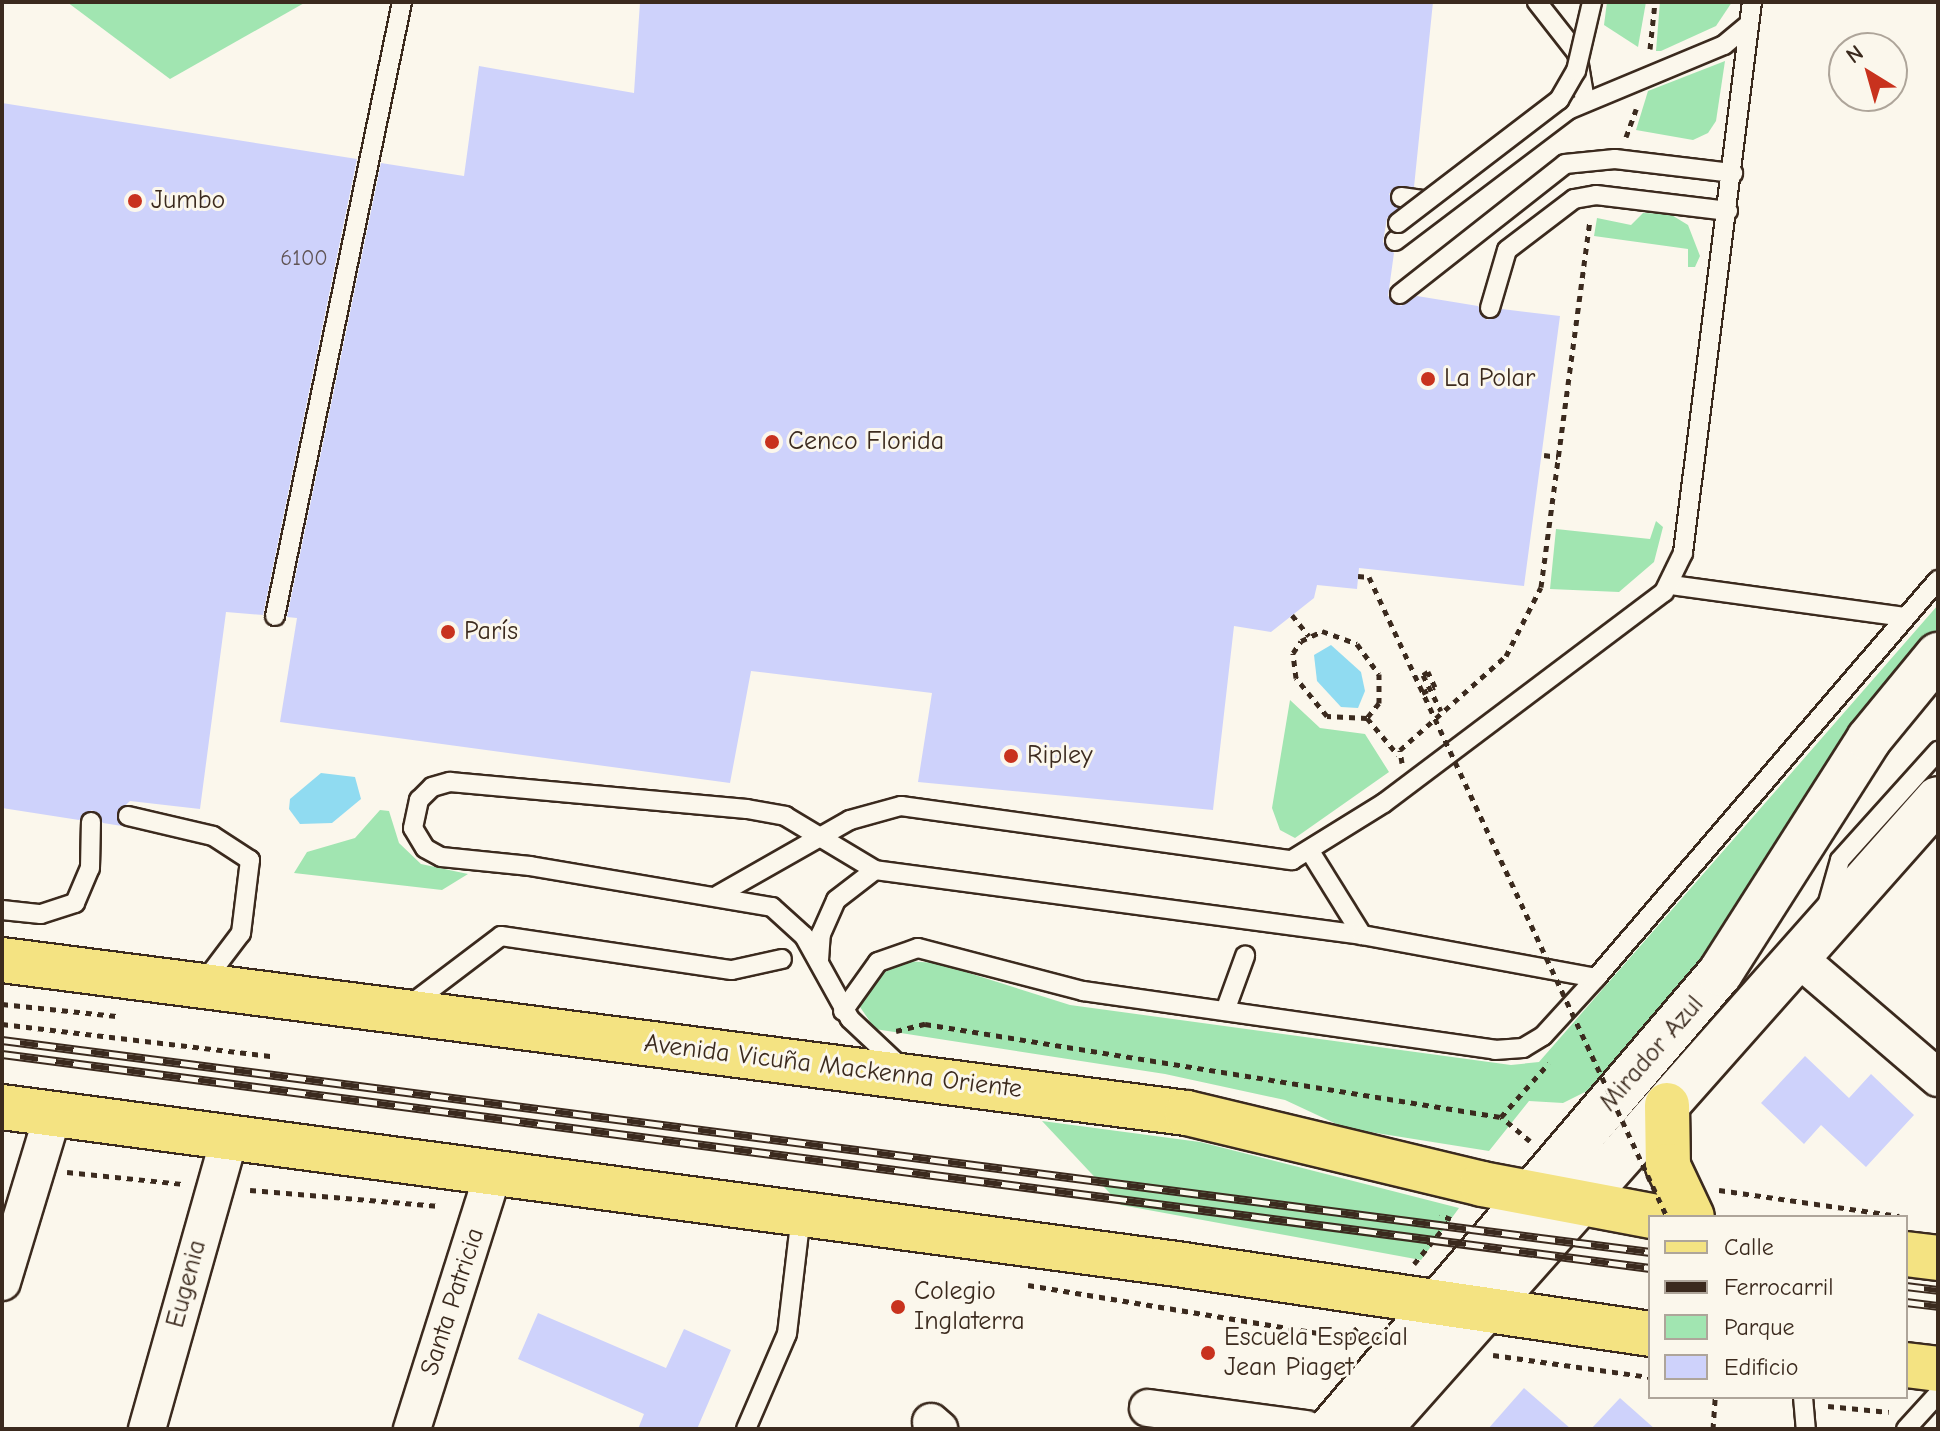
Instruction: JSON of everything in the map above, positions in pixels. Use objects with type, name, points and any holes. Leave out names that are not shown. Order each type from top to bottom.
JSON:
[{"type":"main road","name":"Mirador Azul","points":[[1331,1429],[1720,973],[1869,739],[1938,655]]},
{"type":"main road","name":"Mirador Azul","points":[[1379,1429],[1938,799]]},
{"type":"main road","name":"Avenida Vicuña Mackenna Oriente","points":[[2,960],[1187,1113],[1532,1194],[1648,1215]]},
{"type":"main road","points":[[1667,1105],[1668,1166],[1691,1215]]},
{"type":"main road","points":[[2,1107],[229,1140],[487,1193],[801,1214],[1648,1334]]},
{"type":"main road","points":[[1908,1254],[1938,1258]]},
{"type":"main road","points":[[1908,1365],[1938,1369]]},
{"type":"street","points":[[1810,942],[1938,1078]]},
{"type":"street","points":[[2,1282],[53,1114]]},
{"type":"street","name":"Eugenia","points":[[147,1429],[213,1187],[229,1140]]},
{"type":"street","name":"Santa Patricia","points":[[412,1429],[487,1193]]},
{"type":"street","points":[[1148,1408],[1306,1429]]},
{"type":"lane","points":[[275,616],[402,2]]},
{"type":"lane","points":[[1537,2],[1577,53],[1585,101]]},
{"type":"lane","points":[[1592,2],[1576,71],[1559,100],[1428,201],[1397,232],[1585,101],[1731,41],[1748,25]]},
{"type":"lane","points":[[718,895],[869,812],[901,806],[1271,860],[1311,853],[1415,781],[1671,585],[1683,553],[1752,2]]},
{"type":"lane","points":[[1400,294],[1547,174],[1581,159],[1615,159],[1733,173]]},
{"type":"lane","points":[[1490,308],[1507,250],[1561,206],[1596,195],[1728,211]]},
{"type":"lane","points":[[1401,197],[1428,201]]},
{"type":"lane","points":[[843,1011],[878,962],[918,948],[1083,991],[1512,1050],[1543,1036],[1596,978],[1938,580]]},
{"type":"lane","points":[[1671,585],[1905,617]]},
{"type":"lane","points":[[1810,942],[1840,860],[1938,751]]},
{"type":"lane","points":[[914,1079],[843,1011],[819,963],[783,913],[718,895],[441,857],[420,842],[415,808],[432,787],[450,782],[747,809],[785,816],[875,870],[1362,935],[1596,978]]},
{"type":"lane","points":[[128,816],[233,844],[247,854],[251,871],[241,933],[229,956],[199,985]]},
{"type":"lane","points":[[2,910],[41,914],[75,903],[90,868],[91,822]]},
{"type":"lane","points":[[1311,853],[1362,935]]},
{"type":"lane","points":[[819,963],[821,934],[836,900],[875,870]]},
{"type":"lane","points":[[403,1010],[501,936],[732,970],[782,959]]},
{"type":"lane","points":[[1225,1011],[1245,956]]},
{"type":"lane","points":[[746,1429],[787,1334],[801,1214]]},
{"type":"lane","points":[[1911,1422],[1938,1394]]},
{"type":"lane","points":[[1804,1400],[1806,1429]]},
{"type":"path","points":[[1615,159],[1644,79],[1655,2]]},
{"type":"path","points":[[1398,755],[1441,711],[1506,656],[1528,624],[1541,587],[1596,195]]},
{"type":"path","points":[[1544,455],[1558,457]]},
{"type":"path","points":[[1358,576],[1369,577],[1666,1215]]},
{"type":"path","points":[[1292,615],[1309,636]]},
{"type":"path","points":[[1367,718],[1381,689],[1369,658],[1344,636],[1309,636],[1293,653],[1292,668],[1306,696],[1327,716],[1367,718],[1415,781]]},
{"type":"path","points":[[1422,693],[1435,687],[1428,672],[1423,675],[1441,711]]},
{"type":"path","points":[[2,1024],[272,1056]]},
{"type":"path","points":[[1522,1139],[1501,1117],[1526,1089]]},
{"type":"path","points":[[36,1169],[213,1187],[487,1193]]},
{"type":"path","points":[[1022,1284],[1347,1338]]},
{"type":"path","points":[[1713,1429],[1715,1399]]},
{"type":"path","points":[[1804,1400],[1911,1422]]},
{"type":"green space","points":[[67,2],[306,2],[170,79]]},
{"type":"green space","points":[[1607,2],[1646,2],[1638,47],[1604,25]]},
{"type":"green space","points":[[1660,2],[1732,2],[1716,26],[1656,51]]},
{"type":"green space","points":[[1725,61],[1716,121],[1708,133],[1693,140],[1636,130],[1648,91]]},
{"type":"green space","points":[[1643,213],[1670,214],[1688,225],[1700,256],[1695,267],[1688,267],[1688,249],[1594,236],[1597,218],[1631,225]]},
{"type":"green space","points":[[1656,521],[1663,527],[1654,562],[1619,592],[1550,589],[1556,529],[1650,539]]},
{"type":"green space","points":[[1938,605],[1938,629],[1716,945],[1591,1089],[1563,1103],[1529,1101],[1489,1151],[1345,1128],[1285,1100],[1165,1074],[875,1029],[860,1007],[863,989],[876,977],[906,961],[937,963],[1070,1005],[1511,1065],[1539,1062]]},
{"type":"green space","points":[[1290,700],[1320,728],[1365,734],[1389,772],[1295,838],[1280,830],[1272,808]]},
{"type":"green space","points":[[380,810],[389,811],[399,843],[421,864],[468,874],[442,890],[294,873],[307,852],[355,838]]},
{"type":"green space","points":[[1042,1121],[1200,1142],[1459,1208],[1421,1260],[1121,1205]]},
{"type":"water","points":[[1331,645],[1361,672],[1365,691],[1358,708],[1341,707],[1317,681],[1314,655]]},
{"type":"water","points":[[321,773],[355,777],[361,799],[332,823],[300,824],[289,809],[290,799]]},
{"type":"building","name":"Cenco Florida","points":[[640,2],[1433,2],[1414,187],[1397,186],[1389,194],[1398,208],[1387,218],[1383,242],[1394,253],[1388,296],[1401,306],[1417,296],[1478,306],[1487,320],[1502,309],[1560,316],[1524,586],[1359,568],[1357,589],[1317,585],[1314,598],[1271,632],[1234,626],[1213,810],[918,782],[932,693],[751,671],[730,783],[280,722],[297,618],[287,617],[381,163],[464,176],[479,66],[634,93]]},
{"type":"building","points":[[2,103],[357,159],[263,615],[226,612],[200,809],[130,801],[117,813],[122,826],[103,823],[92,810],[79,820],[2,808]]},
{"type":"building","points":[[1805,1056],[1849,1098],[1871,1074],[1914,1115],[1866,1167],[1821,1125],[1804,1144],[1761,1103]]},
{"type":"building","points":[[538,1313],[666,1368],[684,1329],[731,1350],[697,1429],[638,1429],[644,1414],[518,1359]]},
{"type":"building","points":[[1524,1388],[1571,1429],[1488,1429]]},
{"type":"building","points":[[1620,1398],[1655,1429],[1591,1429]]},
{"type":"railway","points":[[2,1040],[1648,1252]]},
{"type":"railway","points":[[2,1054],[1648,1268]]},
{"type":"railway","points":[[1908,1286],[1938,1290]]},
{"type":"railway","points":[[1908,1302],[1938,1306]]},
{"type":"place","name":"Jumbo","points":[[135,201]]},
{"type":"place","name":"La Polar","points":[[1428,379]]},
{"type":"place","name":"Cenco Florida","points":[[772,442]]},
{"type":"place","name":"París","points":[[448,632]]},
{"type":"place","name":"Ripley","points":[[1011,756]]},
{"type":"place","name":"Colegio Inglaterra","points":[[898,1307]]},
{"type":"place","name":"Escuela Especial Jean Piaget","points":[[1208,1353]]}]
